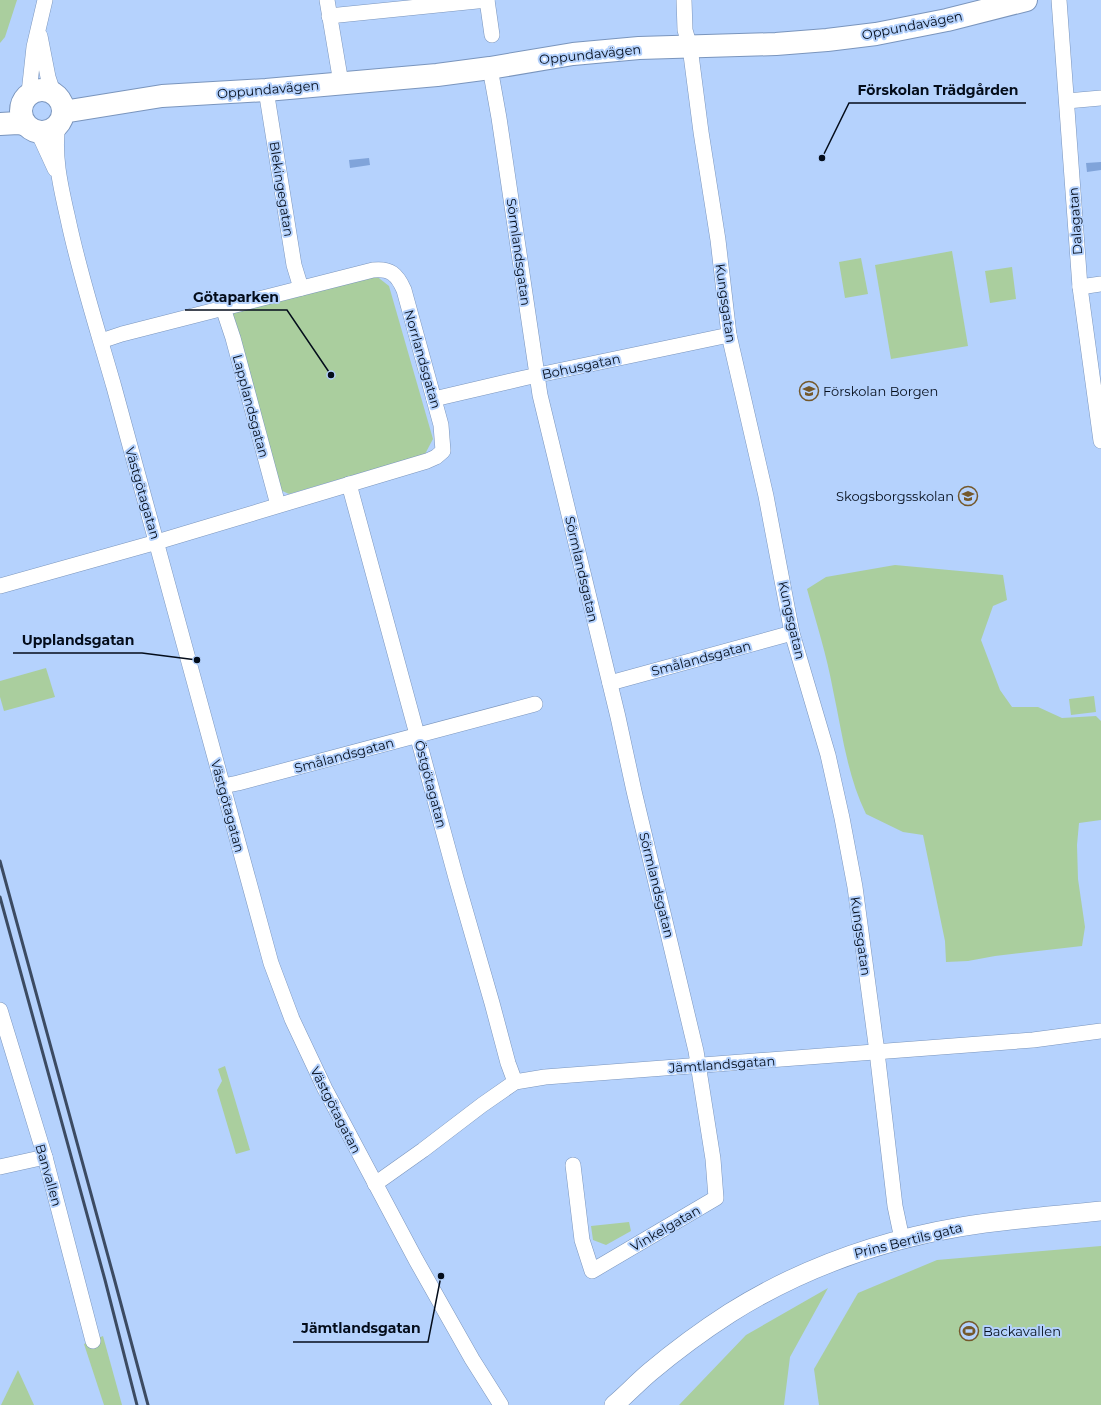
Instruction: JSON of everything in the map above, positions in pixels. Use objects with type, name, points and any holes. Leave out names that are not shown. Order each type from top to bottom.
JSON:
[{"type":"main road","name":"Oppundavägen","points":[[58,106],[61,98],[152,97],[266,90],[437,75],[573,54],[639,48],[819,41],[876,34],[947,20],[1026,0]]},
{"type":"main road","name":"Oppundavägen","points":[[28,114],[38,89],[46,89],[58,106]]},
{"type":"main road","points":[[0,114],[28,114],[47,132],[54,128],[58,106]]},
{"type":"main road","points":[[0,124],[18,123],[28,114]]},
{"type":"street","points":[[28,114],[34,46],[45,0]]},
{"type":"street","points":[[326,0],[341,83]]},
{"type":"street","points":[[329,16],[487,0],[492,35]]},
{"type":"street","name":"Kungsgatan","points":[[684,0],[685,30],[690,47],[701,132],[718,240],[729,335],[766,496],[792,632],[828,755],[855,888],[877,1052],[895,1206],[902,1239]]},
{"type":"street","name":"Dalagatan","points":[[1059,0],[1080,287],[1101,441]]},
{"type":"street","points":[[38,28],[48,77],[58,106]]},
{"type":"street","name":"Sörmlandsgatan","points":[[490,68],[499,118],[540,395],[610,683],[699,1066]]},
{"type":"street","name":"Blekingegatan","points":[[266,90],[294,265],[300,288]]},
{"type":"street","points":[[1067,101],[1101,98]]},
{"type":"street","name":"Västgötagatan","points":[[58,106],[56,137],[58,177],[77,260],[157,542],[271,963],[295,1025],[325,1089],[375,1184],[464,1345],[501,1402]]},
{"type":"street","name":"Västgötagatan","points":[[28,114],[58,177]]},
{"type":"street","name":"Norrlandsgatan","points":[[300,288],[373,270],[392,272],[399,280],[404,290],[441,425],[443,451],[437,456],[427,461],[349,484]]},
{"type":"street","points":[[1080,287],[1101,284]]},
{"type":"street","points":[[101,341],[122,334],[300,288]]},
{"type":"street","name":"Lapplandsgatan","points":[[223,308],[233,338],[278,505]]},
{"type":"street","name":"Bohusgatan","points":[[434,399],[524,378],[729,335]]},
{"type":"street","points":[[0,586],[157,542],[349,484]]},
{"type":"street","name":"Östgötagatan","points":[[349,484],[504,1051],[515,1082]]},
{"type":"street","name":"Smålandsgatan","points":[[610,683],[792,632]]},
{"type":"street","name":"Smålandsgatan","points":[[223,786],[535,704]]},
{"type":"street","name":"Banvallen","points":[[0,1010],[45,1157],[93,1341]]},
{"type":"street","name":"Jämtlandsgatan","points":[[375,1184],[515,1082],[545,1077],[1033,1040],[1101,1031]]},
{"type":"street","name":"Vinkelgatan","points":[[573,1165],[582,1240],[592,1271],[716,1198],[713,1159],[699,1066]]},
{"type":"street","points":[[0,1167],[45,1157]]},
{"type":"street","name":"Prins Bertils gata","points":[[614,1405],[649,1373],[689,1342],[729,1314],[771,1289],[848,1255],[902,1239],[960,1227],[1101,1211]]},
{"type":"green space","points":[[0,0],[17,0],[5,37],[0,43]]},
{"type":"green space","points":[[952,251],[968,346],[891,359],[875,265]]},
{"type":"green space","points":[[861,258],[868,294],[845,298],[839,262]]},
{"type":"green space","points":[[1012,267],[1016,299],[990,303],[985,271]]},
{"type":"green space","points":[[375,275],[389,286],[433,439],[425,454],[289,494],[278,489],[228,311]]},
{"type":"green space","points":[[895,565],[1003,575],[1007,600],[993,606],[981,640],[1000,690],[1012,707],[1038,707],[1062,718],[1096,716],[1101,721],[1101,820],[1079,823],[1077,845],[1078,879],[1085,927],[1082,946],[995,956],[968,961],[946,962],[945,941],[923,835],[903,832],[866,814],[859,799],[850,769],[842,737],[828,665],[807,589],[826,577]]},
{"type":"green space","points":[[46,668],[55,697],[4,711],[0,697],[0,681]]},
{"type":"green space","points":[[1094,696],[1096,712],[1071,715],[1069,699]]},
{"type":"green space","points":[[225,1066],[250,1150],[236,1154],[217,1090],[222,1081],[218,1069]]},
{"type":"green space","points":[[629,1222],[631,1231],[606,1245],[593,1240],[591,1226]]},
{"type":"green space","name":"Backavallen","points":[[1101,1246],[1101,1405],[819,1405],[814,1369],[858,1293],[937,1260]]},
{"type":"green space","points":[[828,1288],[790,1357],[784,1405],[679,1405],[746,1335]]},
{"type":"green space","points":[[103,1336],[122,1405],[104,1405],[84,1344]]},
{"type":"green space","points":[[18,1370],[34,1405],[1,1405]]},
{"type":"water","points":[[369,158],[370,165],[350,168],[349,160]]},
{"type":"water","points":[[1101,162],[1101,170],[1087,172],[1086,163]]},
{"type":"railway","points":[[0,861],[148,1405]]},
{"type":"railway","points":[[0,897],[105,1280],[137,1405]]},
{"type":"place","name":"Förskolan Trädgården","points":[[822,158]]},
{"type":"place","name":"Götaparken","points":[[331,375]]},
{"type":"place","name":"Förskolan Borgen","points":[[809,391]]},
{"type":"place","name":"Skogsborgsskolan","points":[[968,496]]},
{"type":"place","name":"Upplandsgatan","points":[[197,660]]},
{"type":"place","name":"Jämtlandsgatan","points":[[441,1276]]},
{"type":"place","name":"Backavallen","points":[[969,1331]]}]
